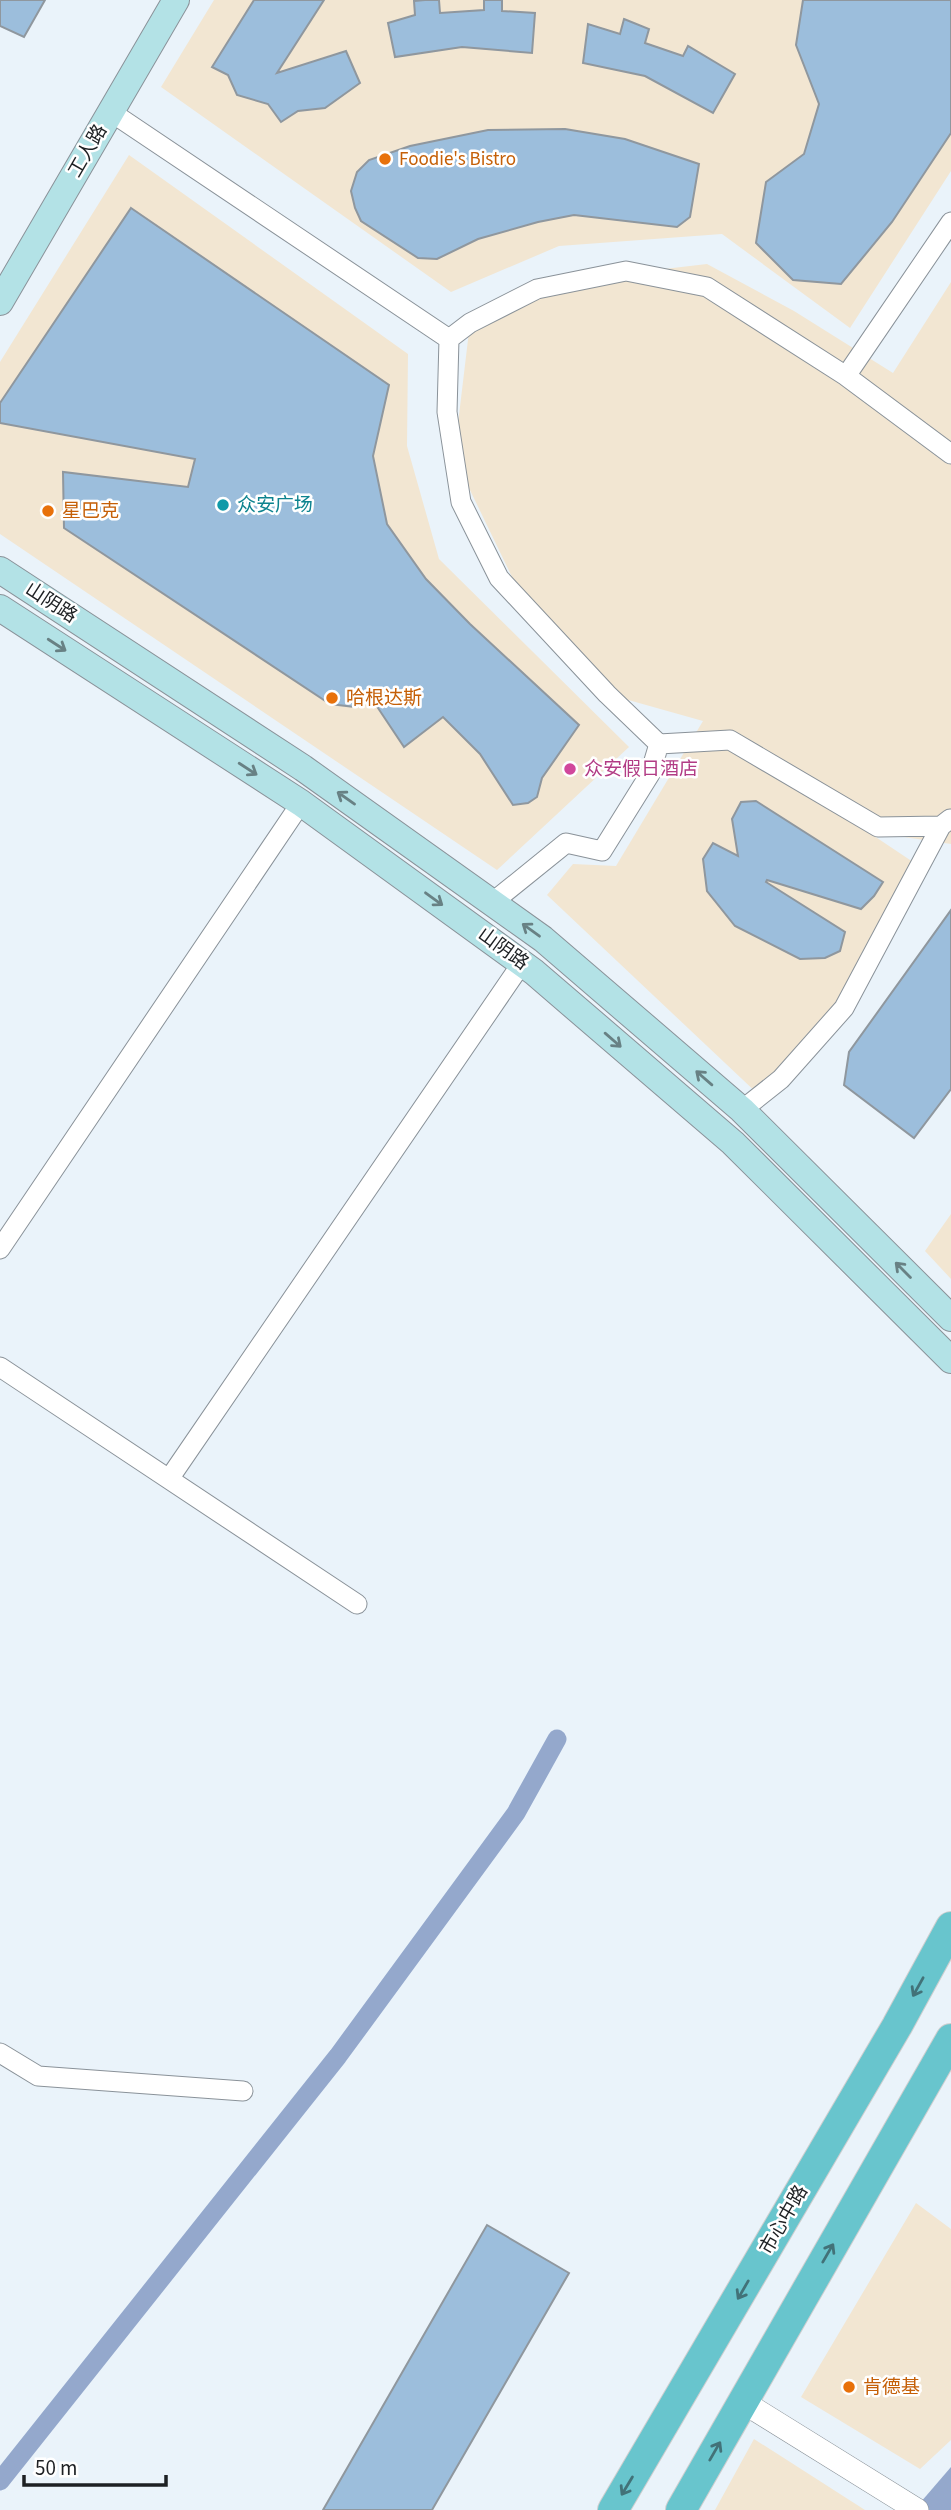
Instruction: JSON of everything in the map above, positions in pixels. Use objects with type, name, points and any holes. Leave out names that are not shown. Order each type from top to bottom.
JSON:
[{"type":"main road","name":"工人路","points":[[0,302],[176,0]]},
{"type":"main road","name":"山阴路","points":[[0,570],[303,768],[543,939],[742,1110],[951,1318]]},
{"type":"main road","name":"山阴路","points":[[0,608],[301,803],[522,963],[733,1143],[951,1360]]},
{"type":"main road","name":"市心中路","points":[[613,2510],[897,2026],[951,1927]]},
{"type":"main road","points":[[681,2510],[951,2039]]},
{"type":"street","points":[[111,112],[449,338]]},
{"type":"street","points":[[846,376],[951,222]]},
{"type":"street","points":[[449,338],[470,323],[537,289],[626,271],[707,287],[846,376],[951,454]]},
{"type":"street","points":[[449,338],[447,412],[461,502],[499,578],[607,694],[659,744],[730,740],[878,827],[946,822]]},
{"type":"street","points":[[493,902],[566,843],[602,851],[650,774],[659,744]]},
{"type":"street","points":[[0,1249],[301,803]]},
{"type":"street","points":[[742,1110],[781,1079],[844,1008],[946,822]]},
{"type":"street","points":[[169,1479],[522,963]]},
{"type":"street","points":[[0,1367],[357,1604]]},
{"type":"street","points":[[0,2053],[38,2077],[243,2091]]},
{"type":"street","points":[[743,2402],[917,2510]]},
{"type":"shaded area","points":[[214,0],[951,0],[951,171],[850,328],[722,234],[559,246],[451,292],[161,87]]},
{"type":"shaded area","name":"众安广场","points":[[129,155],[408,354],[407,446],[439,559],[629,747],[497,870],[0,534],[0,362]]},
{"type":"shaded area","points":[[707,264],[794,311],[893,373],[951,282],[951,844],[877,833],[756,757],[919,866],[812,1045],[760,1096],[547,895],[573,864],[616,866],[703,721],[607,694],[513,579],[454,457],[470,323],[596,277]]},
{"type":"shaded area","points":[[951,1214],[951,1279],[925,1251]]},
{"type":"shaded area","points":[[916,2203],[951,2229],[951,2440],[920,2469],[801,2397]]},
{"type":"shaded area","points":[[754,2439],[865,2510],[715,2510]]},
{"type":"water","points":[[951,2467],[951,2510],[914,2510]]},
{"type":"building","points":[[0,0],[45,0],[24,37],[0,26]]},
{"type":"building","points":[[254,0],[324,0],[277,73],[346,51],[360,83],[325,108],[298,111],[281,122],[268,104],[237,95],[228,75],[212,67]]},
{"type":"building","points":[[439,0],[440,13],[484,10],[484,0],[502,0],[502,11],[535,13],[532,53],[462,47],[395,57],[388,23],[415,15],[414,1]]},
{"type":"building","points":[[803,0],[951,0],[951,133],[892,222],[841,284],[793,280],[756,243],[766,182],[804,154],[819,104],[796,45]]},
{"type":"building","points":[[624,19],[649,29],[645,43],[683,56],[688,46],[735,74],[713,113],[645,76],[583,63],[588,24],[620,34]]},
{"type":"building","points":[[565,129],[625,139],[699,164],[690,217],[677,227],[574,215],[478,239],[437,259],[418,258],[361,221],[355,208],[351,191],[357,172],[369,160],[410,146],[488,130]]},
{"type":"building","name":"众安广场","points":[[131,208],[389,385],[373,456],[387,524],[426,579],[470,624],[579,725],[542,778],[537,797],[528,803],[513,805],[480,754],[443,717],[404,747],[368,693],[354,707],[330,704],[64,528],[63,472],[188,487],[195,459],[0,423],[0,403]]},
{"type":"building","points":[[756,801],[883,882],[861,909],[767,880],[766,882],[845,932],[840,951],[825,958],[800,959],[735,926],[707,891],[703,859],[713,843],[738,856],[732,819],[741,802]]},
{"type":"building","points":[[951,910],[951,1089],[914,1138],[844,1085],[849,1052]]},
{"type":"building","points":[[487,2225],[569,2273],[432,2510],[323,2510]]},
{"type":"waterway","points":[[0,2481],[338,2056],[516,1813],[557,1739]]},
{"type":"place","name":"Foodie's Bistro","points":[[385,159]]},
{"type":"place","name":"众安广场","points":[[223,505]]},
{"type":"place","name":"星巴克","points":[[48,511]]},
{"type":"place","name":"哈根达斯","points":[[332,698]]},
{"type":"place","name":"众安假日酒店","points":[[570,769]]},
{"type":"place","name":"肯德基","points":[[849,2387]]}]
